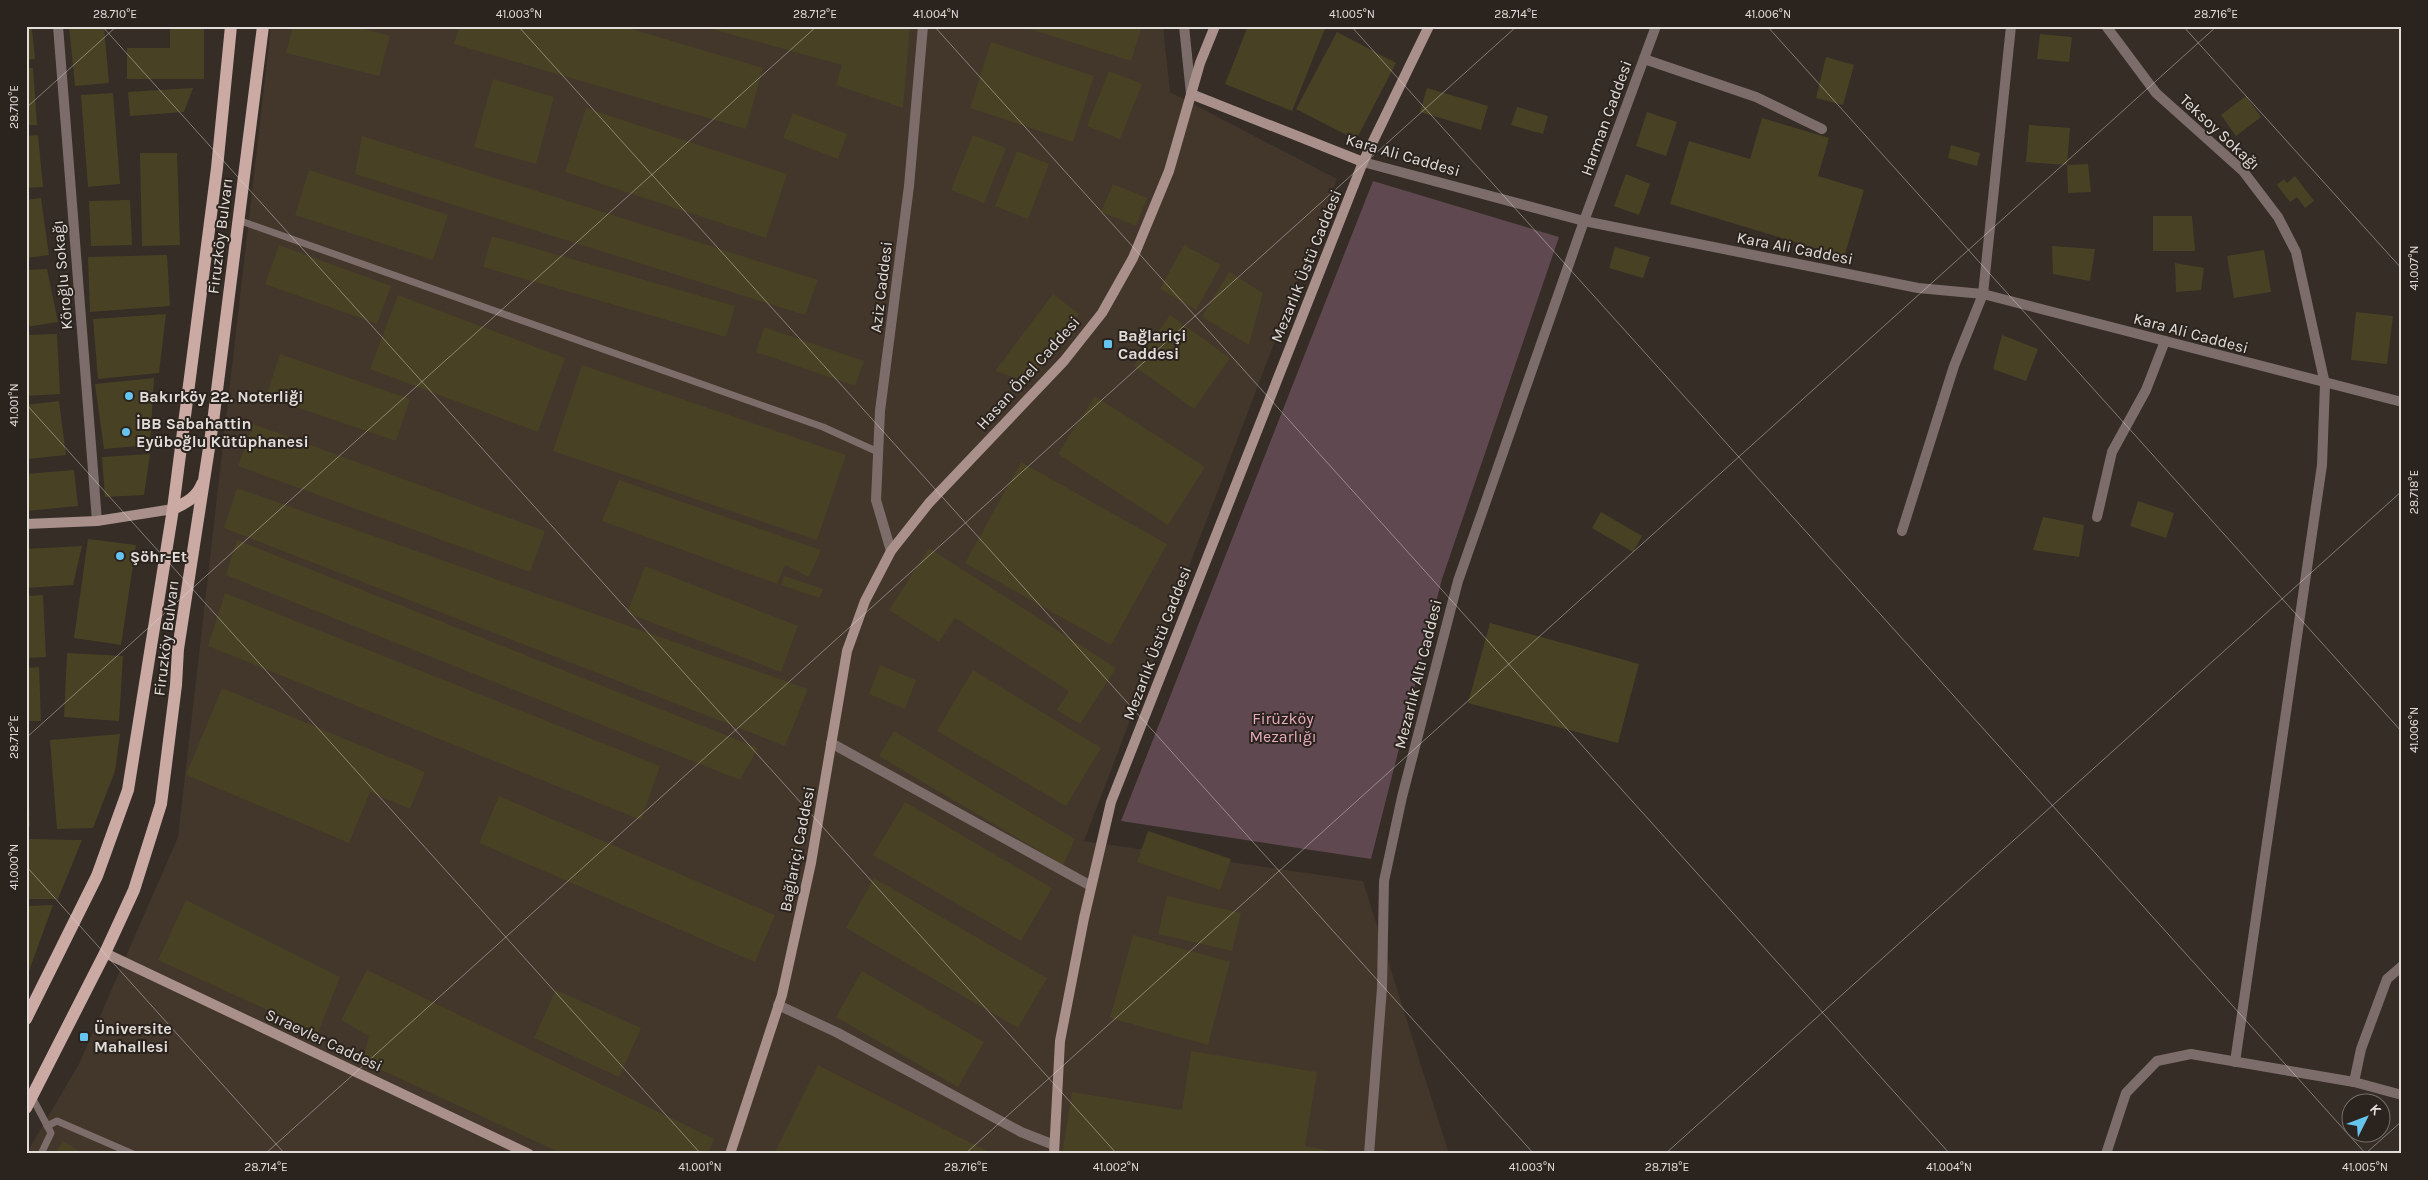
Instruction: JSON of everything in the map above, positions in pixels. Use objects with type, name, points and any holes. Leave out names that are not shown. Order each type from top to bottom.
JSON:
[{"type":"main road","name":"Firuzköy Bulvarı","points":[[26,1019],[97,876],[128,790],[173,509],[217,168],[231,26]]},
{"type":"main road","name":"Firuzköy Bulvarı","points":[[29,1102],[105,953],[134,890],[161,804],[176,685],[178,649],[206,472],[263,26]]},
{"type":"main road","points":[[173,509],[191,500],[200,491],[206,472]]},
{"type":"street","name":"Köroğlu Sokağı","points":[[58,26],[97,521]]},
{"type":"street","name":"Aziz Caddesi","points":[[891,550],[876,500],[880,412],[909,186],[923,26]]},
{"type":"street","points":[[1184,26],[1191,94]]},
{"type":"street","name":"Hasan Önel Caddesi","points":[[891,550],[929,503],[1064,361],[1102,313],[1133,258],[1169,171],[1200,63],[1215,26]]},
{"type":"street","name":"Mezarlık Üstü Caddesi","points":[[1054,1149],[1060,1041],[1091,886],[1111,802],[1363,162],[1429,26]]},
{"type":"street","name":"Harman Caddesi","points":[[1584,220],[1656,26]]},
{"type":"street","points":[[1902,531],[1954,366],[1983,294],[2011,26]]},
{"type":"street","name":"Teksoy Sokağı","points":[[2106,26],[2156,93],[2243,171],[2278,217],[2296,252],[2325,384],[2322,465],[2235,1062]]},
{"type":"street","points":[[1644,59],[1756,97],[1822,129]]},
{"type":"street","name":"Kara Ali Caddesi","points":[[1191,94],[1363,162],[1584,220],[1918,288],[1983,294],[2325,384],[2402,402]]},
{"type":"street","name":"Mezarlık Altı Caddesi","points":[[1369,1154],[1382,988],[1384,881],[1402,797],[1458,582],[1584,220]]},
{"type":"street","points":[[2097,518],[2112,452],[2146,390],[2165,341]]},
{"type":"street","points":[[26,524],[97,521],[173,509]]},
{"type":"street","name":"Bağlariçi Caddesi","points":[[730,1154],[778,1005],[811,863],[847,651],[865,601],[891,550]]},
{"type":"street","points":[[831,743],[1091,886]]},
{"type":"street","name":"Sıraevler Caddesi","points":[[105,953],[529,1154]]},
{"type":"street","points":[[2354,1082],[2362,1049],[2387,978],[2402,966]]},
{"type":"street","points":[[778,1005],[838,1033],[1054,1149]]},
{"type":"street","points":[[2106,1154],[2126,1093],[2157,1062],[2191,1054],[2354,1082],[2402,1095]]},
{"type":"lane","points":[[238,220],[823,427],[878,452]]},
{"type":"lane","points":[[29,1102],[51,1133],[40,1154]]},
{"type":"lane","points":[[47,1126],[57,1121],[133,1154]]},
{"type":"shaded area","points":[[271,26],[1163,26],[1170,92],[1337,179],[1084,841],[1363,881],[1449,1154],[26,1154],[79,1064],[178,837]]},
{"type":"green space","name":"Firüzköy Mezarlığı","points":[[1373,181],[1559,237],[1442,579],[1371,859],[1121,821]]},
{"type":"building","points":[[69,26],[104,26],[109,83],[75,86]]},
{"type":"building","points":[[170,26],[204,26],[204,79],[127,79],[127,48],[170,48]]},
{"type":"building","points":[[293,26],[354,26],[390,36],[379,76],[286,53]]},
{"type":"building","points":[[460,26],[621,26],[763,68],[746,129],[454,44]]},
{"type":"building","points":[[910,26],[903,108],[836,85],[842,65],[704,27]]},
{"type":"building","points":[[1020,26],[1142,26],[1131,61]]},
{"type":"building","points":[[1248,26],[1326,26],[1292,111],[1225,84]]},
{"type":"building","points":[[32,29],[35,59],[26,60],[26,30]]},
{"type":"building","points":[[1337,32],[1396,63],[1356,140],[1296,109]]},
{"type":"building","points":[[2040,34],[2072,37],[2069,62],[2037,59]]},
{"type":"building","points":[[991,42],[1094,76],[1073,142],[970,108]]},
{"type":"building","points":[[1826,57],[1854,65],[1843,105],[1816,98]]},
{"type":"building","points":[[26,68],[33,68],[37,125],[26,125]]},
{"type":"building","points":[[1109,71],[1142,84],[1120,139],[1087,126]]},
{"type":"building","points":[[493,79],[554,97],[536,164],[474,147]]},
{"type":"building","points":[[193,88],[184,112],[130,116],[128,92]]},
{"type":"building","points":[[1427,88],[1488,106],[1481,130],[1420,112]]},
{"type":"building","points":[[113,93],[120,184],[88,187],[81,95]]},
{"type":"building","points":[[2246,96],[2261,117],[2236,136],[2221,115]]},
{"type":"building","points":[[1517,107],[1548,116],[1543,134],[1511,125]]},
{"type":"building","points":[[586,108],[787,174],[766,238],[565,172]]},
{"type":"building","points":[[1647,112],[1677,122],[1666,156],[1636,146]]},
{"type":"building","points":[[793,113],[847,134],[838,159],[783,138]]},
{"type":"building","points":[[1762,118],[1829,138],[1818,176],[1864,190],[1844,257],[1670,204],[1689,141],[1750,159]]},
{"type":"building","points":[[2029,125],[2070,128],[2067,165],[2026,162]]},
{"type":"building","points":[[38,135],[43,187],[26,188],[26,136]]},
{"type":"building","points":[[973,135],[1006,148],[984,203],[951,190]]},
{"type":"building","points":[[362,136],[818,280],[805,315],[355,174]]},
{"type":"building","points":[[1951,145],[1980,153],[1977,166],[1948,158]]},
{"type":"building","points":[[1017,151],[1049,164],[1028,219],[995,206]]},
{"type":"building","points":[[140,153],[177,153],[180,245],[142,246]]},
{"type":"building","points":[[2088,164],[2091,192],[2068,193],[2067,165]]},
{"type":"building","points":[[309,170],[448,215],[433,260],[295,215]]},
{"type":"building","points":[[1626,174],[1650,184],[1639,215],[1614,206]]},
{"type":"building","points":[[2295,176],[2314,201],[2305,208],[2297,197],[2290,202],[2277,185],[2284,179],[2287,183]]},
{"type":"building","points":[[1113,184],[1147,198],[1136,226],[1101,212]]},
{"type":"building","points":[[41,198],[49,255],[26,258],[26,200]]},
{"type":"building","points":[[130,200],[132,245],[91,246],[89,201]]},
{"type":"building","points":[[2153,216],[2192,216],[2195,251],[2153,251]]},
{"type":"building","points":[[492,236],[735,306],[726,337],[483,267]]},
{"type":"building","points":[[279,245],[391,286],[377,324],[265,284]]},
{"type":"building","points":[[1184,245],[1221,265],[1196,310],[1160,289]]},
{"type":"building","points":[[2052,246],[2095,249],[2090,281],[2053,274]]},
{"type":"building","points":[[1615,247],[1650,257],[1643,278],[1609,268]]},
{"type":"building","points":[[2264,250],[2271,292],[2234,298],[2227,256]]},
{"type":"building","points":[[167,255],[170,306],[90,312],[88,257]]},
{"type":"building","points":[[2175,263],[2204,268],[2201,290],[2176,292]]},
{"type":"building","points":[[47,269],[58,322],[26,327],[26,270]]},
{"type":"building","points":[[1229,272],[1263,293],[1249,345],[1202,317]]},
{"type":"building","points":[[1053,294],[1079,314],[1028,382],[995,371]]},
{"type":"building","points":[[398,295],[565,358],[538,432],[370,369]]},
{"type":"building","points":[[2356,312],[2393,316],[2387,364],[2351,360]]},
{"type":"building","points":[[166,314],[159,373],[98,379],[93,319]]},
{"type":"building","points":[[1170,315],[1230,358],[1194,409],[1134,366]]},
{"type":"building","points":[[764,327],[864,361],[855,386],[756,352]]},
{"type":"building","points":[[57,334],[60,394],[26,396],[26,335]]},
{"type":"building","points":[[2002,335],[2038,349],[2026,381],[1993,369]]},
{"type":"building","points":[[280,354],[410,399],[396,441],[266,397]]},
{"type":"building","points":[[582,365],[846,455],[817,540],[553,451]]},
{"type":"building","points":[[154,378],[150,445],[104,449],[95,384]]},
{"type":"building","points":[[1095,396],[1205,467],[1168,525],[1058,454]]},
{"type":"building","points":[[59,401],[66,455],[28,459],[26,405]]},
{"type":"building","points":[[253,424],[545,531],[530,572],[238,466]]},
{"type":"building","points":[[150,454],[144,495],[105,497],[102,457]]},
{"type":"building","points":[[1021,462],[1167,544],[1111,645],[965,563]]},
{"type":"building","points":[[74,470],[78,506],[26,511],[26,474]]},
{"type":"building","points":[[619,480],[821,550],[809,577],[785,565],[777,584],[602,521]]},
{"type":"building","points":[[237,488],[808,689],[785,746],[224,528]]},
{"type":"building","points":[[2138,501],[2174,513],[2166,538],[2130,526]]},
{"type":"building","points":[[1601,512],[1642,536],[1633,552],[1592,528]]},
{"type":"building","points":[[2043,517],[2084,525],[2079,557],[2033,550]]},
{"type":"building","points":[[88,539],[136,545],[121,645],[74,638]]},
{"type":"building","points":[[237,540],[758,748],[740,780],[226,575]]},
{"type":"building","points":[[82,546],[73,585],[26,588],[26,549]]},
{"type":"building","points":[[929,548],[1116,668],[1080,724],[1057,710],[1069,691],[955,618],[939,642],[889,610]]},
{"type":"building","points":[[645,566],[798,626],[781,672],[627,613]]},
{"type":"building","points":[[784,576],[823,589],[820,598],[781,585]]},
{"type":"building","points":[[225,593],[660,766],[641,820],[208,646]]},
{"type":"building","points":[[43,595],[46,657],[26,658],[26,596]]},
{"type":"building","points":[[1490,623],[1639,664],[1618,743],[1468,703]]},
{"type":"building","points":[[67,653],[123,656],[119,721],[64,717]]},
{"type":"building","points":[[880,665],[916,680],[905,709],[869,694]]},
{"type":"building","points":[[39,667],[41,721],[26,721],[26,668]]},
{"type":"building","points":[[973,670],[1101,748],[1066,806],[937,731]]},
{"type":"building","points":[[222,688],[425,772],[410,809],[370,792],[349,843],[186,775]]},
{"type":"building","points":[[894,731],[1075,839],[1063,865],[879,756]]},
{"type":"building","points":[[120,734],[115,771],[93,828],[57,829],[50,740]]},
{"type":"building","points":[[26,782],[28,782],[30,826],[26,826]]},
{"type":"building","points":[[499,796],[775,915],[755,962],[479,843]]},
{"type":"building","points":[[905,802],[1052,888],[1021,941],[873,855]]},
{"type":"building","points":[[1148,831],[1231,859],[1220,890],[1137,862]]},
{"type":"building","points":[[26,839],[82,840],[58,899],[26,899]]},
{"type":"building","points":[[874,878],[1047,978],[1018,1028],[846,928]]},
{"type":"building","points":[[1167,896],[1241,913],[1232,951],[1158,934]]},
{"type":"building","points":[[186,900],[340,977],[318,1033],[158,960]]},
{"type":"building","points":[[53,905],[26,979],[26,906]]},
{"type":"building","points":[[1133,935],[1230,962],[1208,1045],[1110,1018]]},
{"type":"building","points":[[367,970],[714,1139],[708,1154],[563,1154],[362,1061],[369,1036],[341,1020]]},
{"type":"building","points":[[862,971],[984,1042],[958,1087],[836,1017]]},
{"type":"building","points":[[556,990],[641,1028],[619,1077],[534,1038]]},
{"type":"building","points":[[1191,1051],[1317,1072],[1305,1146],[1348,1154],[1062,1154],[1072,1092],[1182,1110]]},
{"type":"building","points":[[818,1065],[993,1154],[774,1154]]},
{"type":"building","points":[[63,1141],[84,1154],[55,1154]]},
{"type":"place","name":"Bağlariçi Caddesi","points":[[1108,344]]},
{"type":"place","name":"Bakırköy 22. Noterliği","points":[[129,396]]},
{"type":"place","name":"İBB Sabahattin Eyüboğlu Kütüphanesi","points":[[126,432]]},
{"type":"place","name":"Şöhr-Et","points":[[120,556]]},
{"type":"place","name":"Üniversite Mahallesi","points":[[84,1037]]}]
